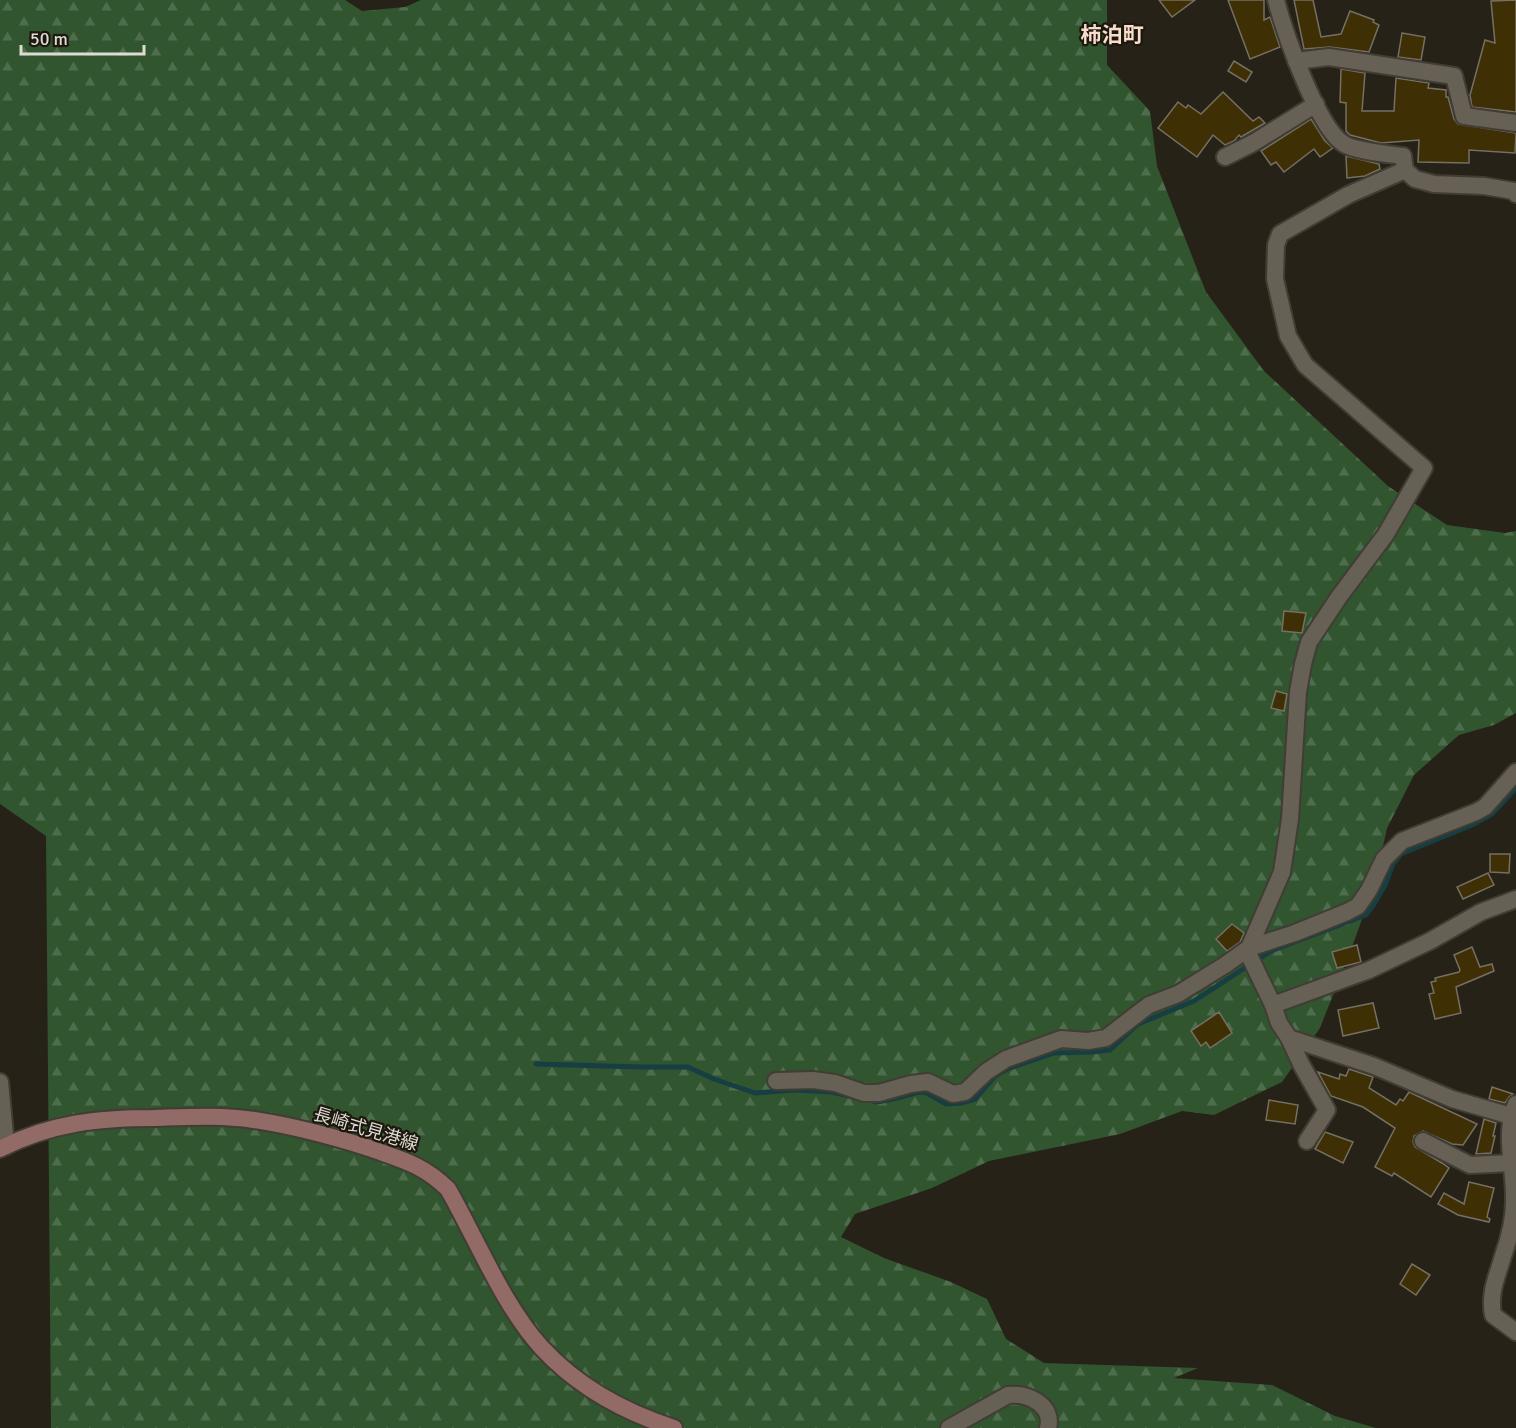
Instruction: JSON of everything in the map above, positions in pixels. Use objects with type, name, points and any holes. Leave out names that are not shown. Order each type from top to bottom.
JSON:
[{"type":"main road","name":"長崎式見港線","points":[[3,1148],[46,1131],[82,1121],[197,1116],[252,1120],[298,1128],[342,1139],[419,1166],[436,1177],[448,1189],[499,1285],[541,1347],[567,1371],[599,1395],[632,1413],[674,1428]]},
{"type":"street","points":[[1276,0],[1296,61],[1316,104],[1335,136],[1345,145],[1403,156],[1405,170],[1414,179],[1434,184],[1484,186],[1514,191],[1516,194]]},
{"type":"street","points":[[1296,61],[1329,57],[1454,76],[1464,116],[1516,123]]},
{"type":"street","points":[[1225,158],[1316,104]]},
{"type":"street","points":[[1307,1141],[1327,1110],[1279,1023],[1251,956],[1282,872],[1290,819],[1298,692],[1302,664],[1309,642],[1386,534],[1424,468],[1305,365],[1288,336],[1275,279],[1276,245],[1280,234],[1348,195],[1405,170]]},
{"type":"street","points":[[776,1081],[813,1080],[835,1083],[864,1093],[879,1093],[911,1083],[928,1082],[953,1094],[965,1092],[986,1072],[1006,1059],[1032,1048],[1061,1039],[1088,1041],[1106,1038],[1149,1005],[1178,994],[1226,965],[1251,956],[1295,933],[1358,906],[1369,890],[1384,859],[1402,841],[1485,807],[1516,772]]},
{"type":"street","points":[[1273,1005],[1369,970],[1430,941],[1481,912],[1516,900]]},
{"type":"street","points":[[1289,1038],[1374,1066],[1452,1099],[1513,1110],[1509,1129],[1514,1202],[1510,1233],[1495,1277],[1491,1298],[1493,1315],[1516,1332]]},
{"type":"street","points":[[0,1082],[3,1148]]},
{"type":"street","points":[[1423,1141],[1470,1165],[1512,1163]]},
{"type":"street","points":[[949,1428],[1008,1395],[1017,1394],[1029,1396],[1046,1410],[1050,1416],[1048,1428]]},
{"type":"green space","points":[[0,0],[345,0],[362,11],[405,7],[421,0],[1107,0],[1107,65],[1150,111],[1157,166],[1206,292],[1264,371],[1388,486],[1447,525],[1505,533],[1516,531],[1516,713],[1494,725],[1459,735],[1414,775],[1387,828],[1375,883],[1320,1028],[1282,1082],[1214,1115],[1182,1111],[1120,1134],[989,1161],[932,1188],[855,1214],[841,1237],[884,1258],[951,1282],[987,1299],[1006,1339],[1044,1363],[1198,1368],[1174,1378],[1272,1385],[1335,1416],[1376,1428],[51,1428],[46,836],[0,804]]},
{"type":"building","points":[[1159,0],[1195,0],[1172,17]]},
{"type":"building","points":[[1228,0],[1264,0],[1264,20],[1270,17],[1280,47],[1250,59]]},
{"type":"building","points":[[1294,0],[1313,0],[1321,37],[1341,34],[1350,11],[1374,20],[1373,22],[1379,25],[1369,52],[1330,47],[1304,49]]},
{"type":"building","points":[[1516,0],[1516,112],[1472,107],[1470,95],[1485,40],[1495,43],[1491,1]]},
{"type":"building","points":[[1402,33],[1425,37],[1421,60],[1398,57]]},
{"type":"building","points":[[1234,61],[1252,72],[1246,82],[1228,71]]},
{"type":"building","points":[[1341,69],[1365,73],[1362,111],[1394,111],[1396,78],[1429,83],[1428,88],[1446,90],[1446,97],[1448,97],[1454,119],[1458,124],[1516,133],[1515,153],[1469,150],[1469,163],[1418,162],[1419,140],[1381,143],[1350,135],[1346,131],[1346,103],[1340,102]]},
{"type":"building","points":[[1223,92],[1253,121],[1259,117],[1265,123],[1241,137],[1239,135],[1234,141],[1225,145],[1213,135],[1197,157],[1158,128],[1178,102],[1186,108],[1188,105],[1201,114]]},
{"type":"building","points":[[1311,119],[1325,141],[1333,148],[1320,157],[1314,149],[1284,172],[1276,162],[1271,165],[1261,151]]},
{"type":"building","points":[[1346,156],[1379,164],[1380,169],[1365,176],[1347,178]]},
{"type":"building","points":[[1284,611],[1306,613],[1302,633],[1282,631]]},
{"type":"building","points":[[1276,691],[1287,694],[1284,711],[1271,708]]},
{"type":"building","points":[[1490,854],[1510,854],[1509,873],[1490,872]]},
{"type":"building","points":[[1488,873],[1494,885],[1463,899],[1457,887]]},
{"type":"building","points":[[1232,924],[1244,933],[1240,942],[1227,951],[1216,939]]},
{"type":"building","points":[[1357,945],[1361,962],[1337,968],[1332,952]]},
{"type":"building","points":[[1472,947],[1480,967],[1492,964],[1494,971],[1456,987],[1461,1013],[1435,1019],[1429,994],[1434,993],[1431,982],[1436,981],[1435,978],[1459,972],[1454,955]]},
{"type":"building","points":[[1373,1003],[1379,1028],[1343,1036],[1338,1010]]},
{"type":"building","points":[[1219,1012],[1232,1033],[1210,1048],[1206,1042],[1201,1046],[1191,1031]]},
{"type":"building","points":[[1349,1069],[1373,1077],[1369,1088],[1396,1105],[1400,1099],[1403,1101],[1409,1092],[1477,1124],[1463,1145],[1452,1144],[1423,1131],[1414,1136],[1415,1147],[1449,1168],[1431,1197],[1394,1173],[1392,1176],[1375,1167],[1395,1128],[1363,1107],[1331,1096],[1318,1072],[1339,1079],[1340,1074],[1346,1076]]},
{"type":"building","points":[[1492,1087],[1513,1094],[1505,1103],[1489,1099]]},
{"type":"building","points":[[1269,1100],[1298,1105],[1295,1124],[1266,1120]]},
{"type":"building","points":[[1484,1119],[1496,1123],[1493,1136],[1495,1136],[1491,1153],[1476,1154]]},
{"type":"building","points":[[1325,1132],[1353,1142],[1343,1163],[1315,1149]]},
{"type":"building","points":[[1469,1182],[1494,1188],[1487,1217],[1490,1219],[1489,1222],[1458,1215],[1438,1204],[1444,1193],[1464,1204]]},
{"type":"building","points":[[1412,1264],[1430,1275],[1416,1295],[1400,1284]]},
{"type":"waterway","points":[[870,1100],[877,1102],[919,1092],[927,1093],[946,1104],[961,1103],[975,1099],[995,1076],[1007,1069],[1054,1053],[1110,1050],[1138,1024],[1194,1001],[1271,951],[1366,915],[1385,885],[1393,864],[1401,854],[1472,825],[1492,814],[1516,788]]},
{"type":"waterway","points":[[536,1064],[688,1067],[755,1093],[795,1090],[832,1092],[849,1096]]},
{"type":"district","name":"柿泊町","points":[[1112,35]]}]
